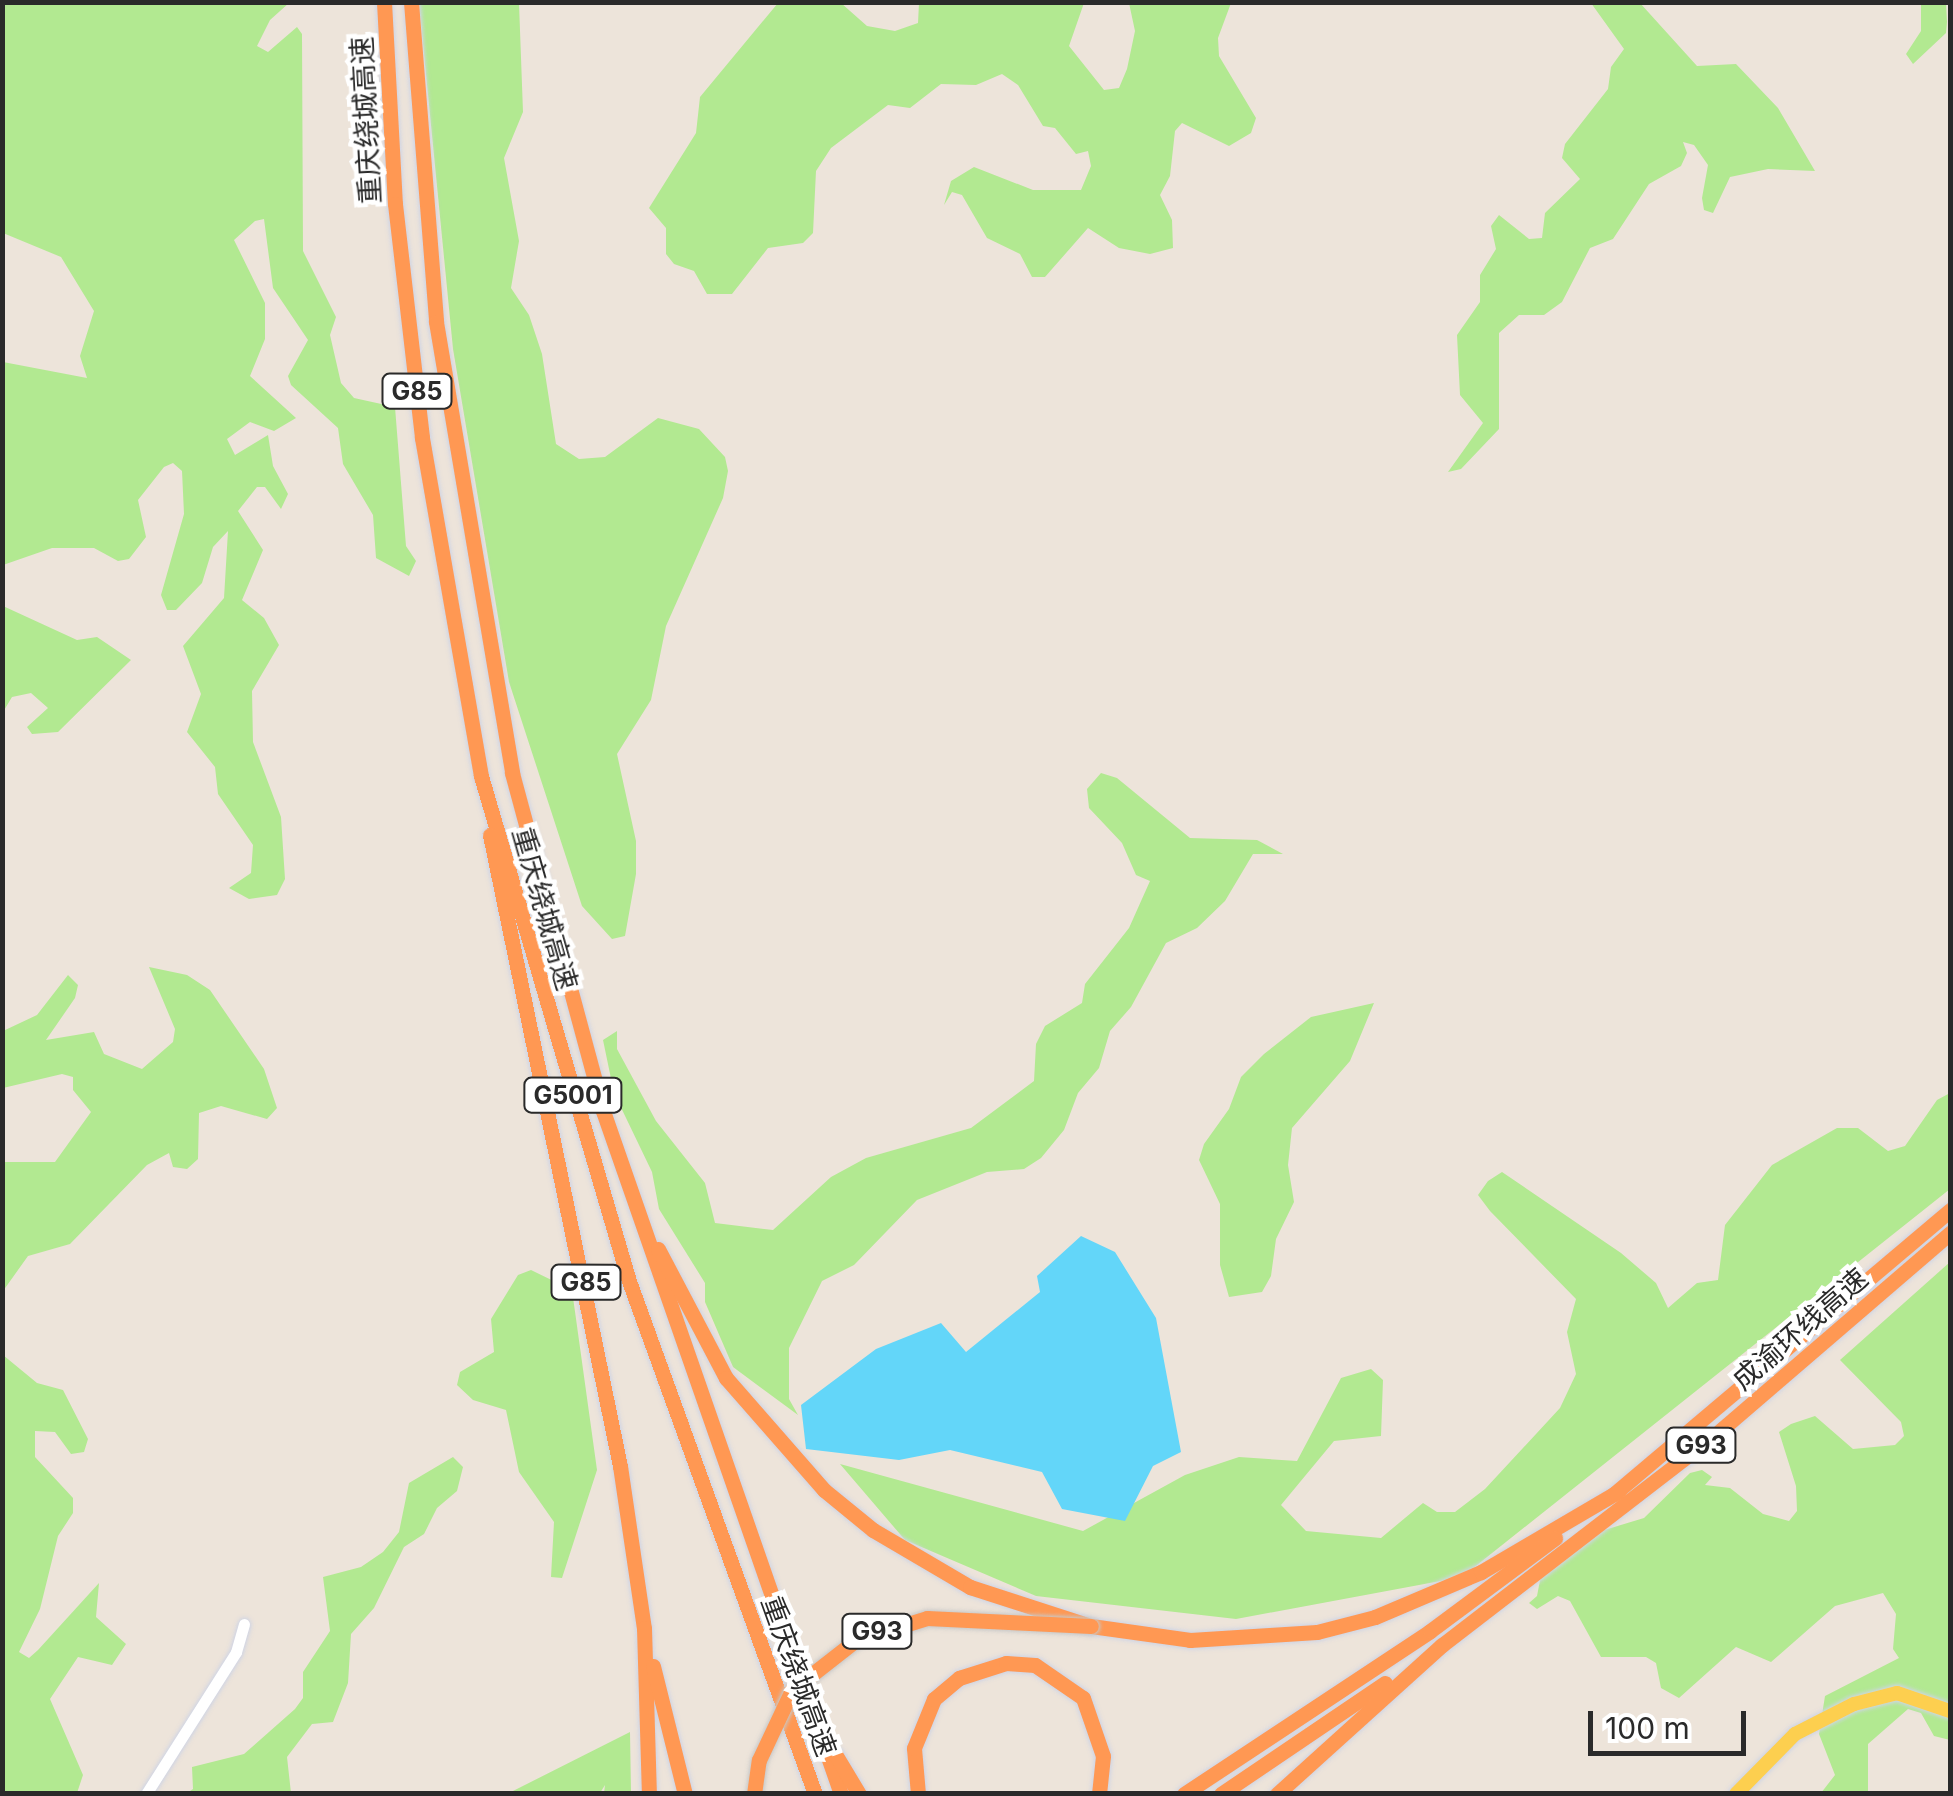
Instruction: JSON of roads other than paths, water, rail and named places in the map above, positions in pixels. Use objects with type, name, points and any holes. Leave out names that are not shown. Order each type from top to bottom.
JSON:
[{"type":"highway","name":"重庆绕城高速","points":[[384,2],[395,204],[422,438],[481,776],[672,1412],[815,1794]]},
{"type":"highway","name":"重庆绕城高速","points":[[411,2],[436,322],[512,773],[628,1189],[841,1794]]},
{"type":"highway","name":"G85","points":[[481,776],[526,1031],[583,1264],[644,1628],[649,1794]]},
{"type":"highway","points":[[628,1189],[704,1342],[790,1458],[919,1560],[970,1586],[1090,1626]]},
{"type":"highway","name":"成渝环线高速","points":[[1619,1490],[1950,1210]]},
{"type":"highway","name":"成渝环线高速","points":[[1442,1645],[1722,1429],[1950,1233]]},
{"type":"highway","points":[[1184,1794],[1430,1631],[1619,1490]]},
{"type":"highway","name":"G93","points":[[754,1794],[759,1760],[792,1690],[856,1640],[927,1618],[1090,1626],[1190,1640],[1318,1632],[1376,1617],[1481,1572],[1619,1490]]},
{"type":"highway","points":[[644,1628],[686,1794]]},
{"type":"highway","points":[[1222,1794],[1442,1645]]},
{"type":"highway","name":"G93","points":[[1276,1794],[1442,1645]]},
{"type":"highway","points":[[917,1789],[914,1748],[934,1699],[959,1678],[994,1665],[1035,1665],[1064,1680],[1090,1712],[1104,1756],[1099,1794]]},
{"type":"highway","name":"G85","points":[[818,1725],[859,1794]]},
{"type":"main road","points":[[1736,1794],[1795,1734],[1854,1704],[1897,1693],[1950,1711]]},
{"type":"street","points":[[146,1794],[236,1652],[244,1624]]},
{"type":"water","points":[[1081,1236],[1115,1252],[1156,1318],[1181,1452],[1153,1466],[1125,1521],[1062,1509],[1042,1472],[950,1450],[899,1460],[806,1449],[801,1405],[876,1349],[941,1323],[966,1352],[1040,1292],[1037,1276]]}]
